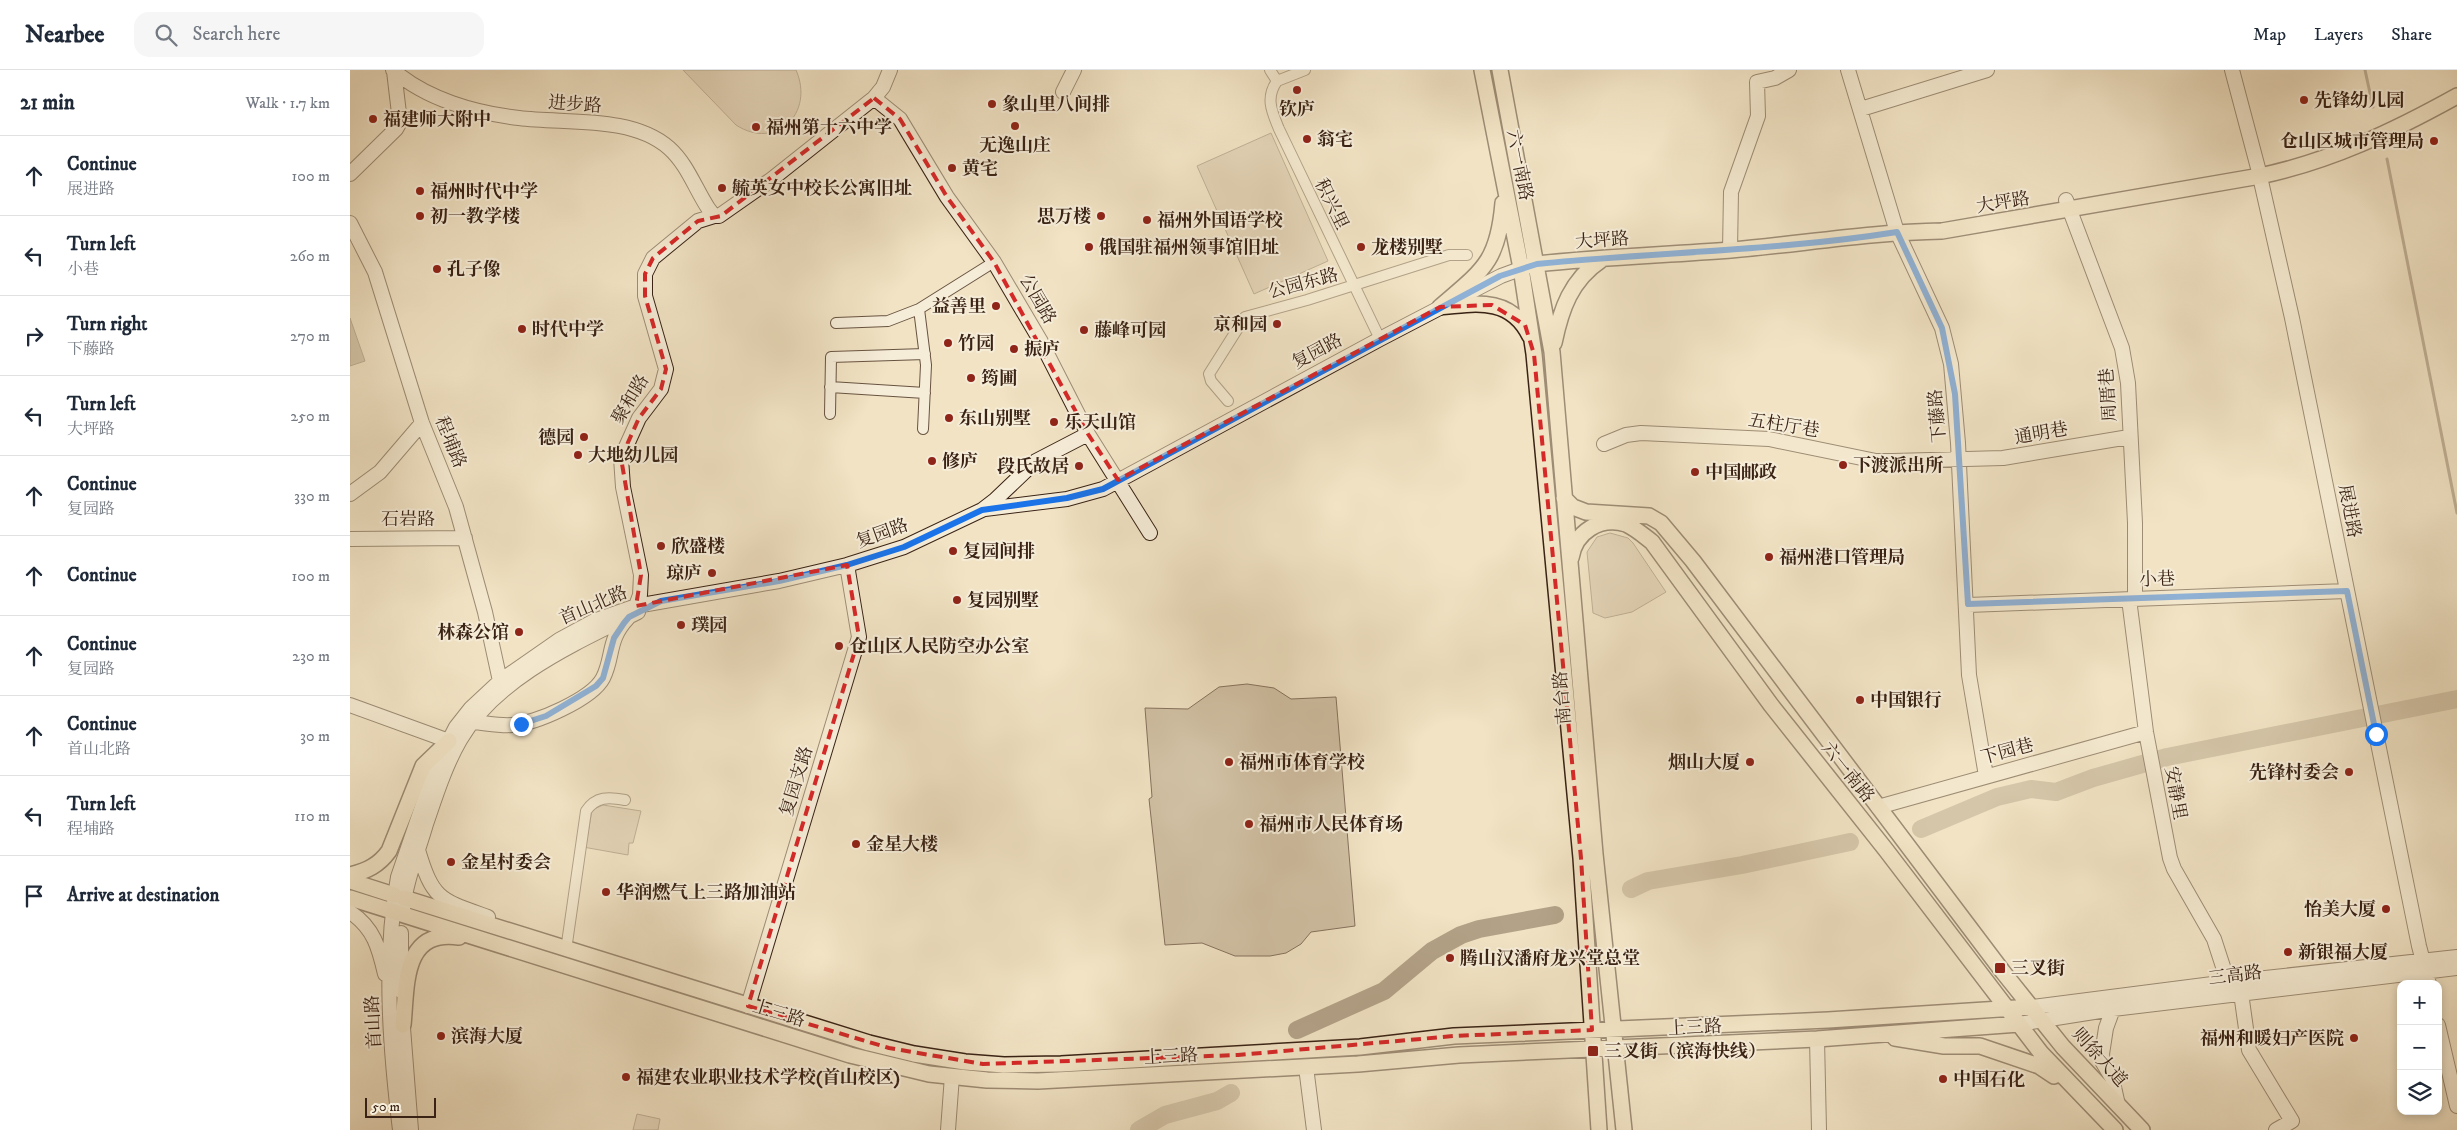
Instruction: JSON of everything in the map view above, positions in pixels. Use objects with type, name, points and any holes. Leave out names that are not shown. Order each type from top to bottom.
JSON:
[{"type":"main road","name":"六一南路","points":[[1482,70],[1521,268]]},
{"type":"main road","name":"六一南路","points":[[1500,70],[1537,264]]},
{"type":"main road","points":[[2396,125],[2457,86]]},
{"type":"main road","points":[[2396,125],[2457,96]]},
{"type":"main road","name":"大坪路","points":[[1537,264],[1730,250],[1862,237],[1897,232],[1938,221],[2068,205],[2259,172],[2337,144],[2370,136],[2396,125]]},
{"type":"main road","points":[[1440,307],[1476,276],[1494,251],[1501,228],[1505,184]]},
{"type":"main road","points":[[1552,352],[1561,312],[1570,292],[1586,272],[1601,260]]},
{"type":"main road","name":"南台路","points":[[1537,264],[1552,352],[1569,571],[1595,854],[1624,1130]]},
{"type":"main road","name":"南台路","points":[[1521,268],[1532,339],[1581,858],[1599,1130]]},
{"type":"main road","points":[[1440,307],[1476,303],[1502,308],[1525,325],[1532,339]]},
{"type":"main road","name":"六一南路","points":[[1564,498],[1573,507],[1586,512],[1649,516],[1661,523],[1693,561],[1878,807],[2032,1007]]},
{"type":"main road","name":"六一南路","points":[[1569,571],[1571,555],[1577,539],[1590,528],[1599,524],[1615,522],[1625,524],[1652,542],[1771,705],[2019,1024]]},
{"type":"main road","points":[[350,875],[369,869],[384,859],[389,851],[423,766],[449,740]]},
{"type":"main road","name":"上三路","points":[[350,881],[522,934],[566,950],[889,1048],[932,1058],[983,1064],[1061,1064],[1238,1055],[1360,1047],[1454,1036],[1614,1030],[2009,1010],[2032,1007]]},
{"type":"main road","name":"上三路","points":[[350,898],[850,1054],[909,1070],[987,1080],[1038,1081],[1306,1067],[1459,1055],[1817,1039],[2019,1024]]},
{"type":"main road","points":[[403,1025],[407,976],[412,960],[418,950],[432,939],[444,936],[485,941]]},
{"type":"main road","name":"则徐大道","points":[[2032,1007],[2063,1047],[2142,1130]]},
{"type":"main road","points":[[2019,1024],[2056,1070],[2115,1130]]},
{"type":"main road","points":[[1876,1034],[1921,1044],[1980,1046],[1991,1049],[2046,1069],[2097,1112]]},
{"type":"street","points":[[350,174],[396,129],[400,122],[393,70]]},
{"type":"street","name":"进步路","points":[[393,70],[424,91],[473,109],[517,118],[610,125],[653,138],[677,156],[702,200],[719,215]]},
{"type":"street","name":"聚和路","points":[[632,611],[640,595],[641,575],[624,487],[621,458],[639,418],[658,393],[665,375],[663,358],[645,296],[645,274],[653,258],[698,221],[719,215],[874,98],[883,88],[890,70]]},
{"type":"street","points":[[1063,92],[1074,70]]},
{"type":"street","points":[[1270,70],[1278,81],[1306,70]]},
{"type":"street","points":[[1730,250],[1731,192],[1758,116],[1757,82],[1774,78],[1789,70]]},
{"type":"street","name":"下藤路","points":[[1848,70],[1897,232],[1945,341],[1955,394],[1968,604],[1970,675],[1986,776]]},
{"type":"street","points":[[1861,109],[1987,70]]},
{"type":"street","name":"展进路","points":[[2232,70],[2259,172],[2292,318],[2426,972]]},
{"type":"street","name":"积兴里","points":[[1278,81],[1270,96],[1271,110],[1353,286],[1380,339]]},
{"type":"street","name":"公园路","points":[[874,98],[900,119],[947,197],[994,262],[1040,340],[1088,434],[1150,533]]},
{"type":"street","name":"周厝巷","points":[[2068,205],[2122,348],[2127,374],[2135,523],[2132,598]]},
{"type":"street","name":"程埔路","points":[[350,223],[375,272],[422,423],[456,507],[500,681]]},
{"type":"street","name":"公园东路","points":[[1228,401],[1211,381],[1209,374],[1245,317],[1353,286],[1449,255],[1467,255]]},
{"type":"street","points":[[836,323],[888,321],[919,309],[994,262]]},
{"type":"street","name":"复园路","points":[[982,510],[1080,496],[1103,489],[1440,307],[1500,276],[1537,264]]},
{"type":"street","points":[[919,309],[925,354],[923,429]]},
{"type":"street","points":[[830,414],[832,357],[925,354]]},
{"type":"street","points":[[830,388],[925,393]]},
{"type":"street","points":[[350,494],[383,468],[422,423]]},
{"type":"street","name":"五柱厅巷","points":[[1604,444],[1626,435],[1642,433],[1745,437],[1779,441],[1876,460],[1959,461]]},
{"type":"street","name":"复园路","points":[[661,601],[769,583],[847,565],[904,547],[982,510],[1032,464],[1088,434]]},
{"type":"street","name":"通明巷","points":[[1959,461],[2015,456],[2129,437]]},
{"type":"street","name":"石岩路","points":[[350,539],[465,538]]},
{"type":"street","name":"复园支路","points":[[748,1006],[859,637],[847,565]]},
{"type":"street","name":"小巷","points":[[1968,604],[2347,591]]},
{"type":"street","name":"安静里","points":[[2132,598],[2147,739],[2170,858],[2174,869],[2214,939],[2228,982]]},
{"type":"street","name":"首山北路","points":[[399,897],[398,877],[420,809],[436,766],[462,718],[500,681],[574,632],[596,620],[661,601]]},
{"type":"street","points":[[473,722],[503,725],[521,724],[546,716],[576,700],[596,686],[603,678],[614,638],[632,611]]},
{"type":"street","name":"首山北路","points":[[399,897],[418,850],[445,770],[460,740],[473,722],[512,684],[571,645],[632,611]]},
{"type":"street","points":[[350,704],[449,740]]},
{"type":"street","name":"下园巷","points":[[1878,807],[1986,776],[2147,739]]},
{"type":"street","points":[[566,950],[586,811],[601,798],[626,800]]},
{"type":"street","points":[[418,850],[426,876],[437,894],[449,904],[507,924],[522,934]]},
{"type":"street","points":[[398,913],[399,897]]},
{"type":"street","points":[[350,912],[366,925],[375,937],[390,994]]},
{"type":"street","name":"首山路","points":[[398,913],[390,994],[400,1130]]},
{"type":"street","name":"首山路","points":[[398,913],[403,1025],[411,1130]]},
{"type":"street","name":"三高路","points":[[2032,1007],[2228,982],[2426,972],[2457,957]]},
{"type":"street","name":"三高路","points":[[2019,1024],[2113,1009],[2457,968]]},
{"type":"street","points":[[2241,993],[2249,1050],[2292,1121],[2276,1130]]},
{"type":"street","points":[[2113,1009],[2106,1028],[2102,1054],[2103,1063],[2112,1078],[2118,1105]]},
{"type":"street","points":[[1817,1039],[1819,1130]]},
{"type":"street","points":[[2442,1042],[2457,1106]]},
{"type":"street","points":[[1306,1067],[1314,1130]]},
{"type":"street","points":[[948,1130],[952,1076]]},
{"type":"highlighted area","points":[[874,98],[900,119],[947,197],[994,262],[1088,434],[1118,480],[1440,307],[1492,305],[1525,325],[1534,354],[1581,858],[1592,1030],[1454,1036],[1238,1055],[983,1064],[889,1048],[748,1006],[859,637],[847,565],[636,606],[641,575],[621,458],[639,418],[661,389],[666,369],[645,296],[645,274],[653,258],[698,221],[721,216]]},
{"type":"shaded area","points":[[683,70],[796,70],[801,86],[800,100],[796,113],[788,123],[778,130],[765,133],[751,132],[736,125]]},
{"type":"shaded area","points":[[1271,133],[1328,261],[1254,294],[1197,166]]},
{"type":"shaded area","points":[[350,318],[365,361],[350,366]]},
{"type":"shaded area","points":[[1610,533],[1628,538],[1633,543],[1666,592],[1632,612],[1605,618],[1593,613],[1587,552],[1597,537]]},
{"type":"shaded area","name":"福州市人民体育场","points":[[1247,684],[1274,688],[1291,699],[1336,697],[1355,926],[1311,932],[1301,944],[1286,953],[1270,956],[1235,956],[1202,943],[1165,945],[1149,799],[1152,797],[1145,708],[1188,709],[1219,687]]},
{"type":"shaded area","points":[[603,805],[641,811],[633,843],[629,843],[628,855],[583,847],[586,845],[592,810]]},
{"type":"shaded area","points":[[637,1114],[660,1119],[658,1130],[633,1130]]},
{"type":"waterway","points":[[2365,70],[2373,107]]},
{"type":"waterway","points":[[2387,159],[2457,513]]},
{"type":"waterway","points":[[1921,829],[1997,797],[2031,789],[2056,792],[2093,778],[2167,757],[2457,699]]},
{"type":"waterway","points":[[1631,889],[1648,881],[1742,865],[1850,842]]},
{"type":"waterway","points":[[1297,1030],[1384,991],[1432,951],[1461,935],[1479,929],[1555,915]]},
{"type":"waterway","points":[[1139,1130],[1165,1115],[1217,1101],[1231,1093]]},
{"type":"place","name":"钦庐","points":[[1297,90]]},
{"type":"place","name":"先锋幼儿园","points":[[2304,100]]},
{"type":"place","name":"象山里八间排","points":[[992,104]]},
{"type":"place","name":"福建师大附中","points":[[373,119]]},
{"type":"place","name":"无逸山庄","points":[[1015,126]]},
{"type":"place","name":"福州第十六中学","points":[[756,127]]},
{"type":"place","name":"翁宅","points":[[1307,139]]},
{"type":"place","name":"仓山区城市管理局","points":[[2434,141]]},
{"type":"place","name":"黄宅","points":[[952,168]]},
{"type":"place","name":"毓英女中校长公寓旧址","points":[[722,188]]},
{"type":"place","name":"福州时代中学","points":[[420,191]]},
{"type":"place","name":"初一教学楼","points":[[420,216]]},
{"type":"place","name":"思万楼","points":[[1101,216]]},
{"type":"place","name":"福州外国语学校","points":[[1147,220]]},
{"type":"place","name":"俄国驻福州领事馆旧址","points":[[1089,247]]},
{"type":"place","name":"龙楼别墅","points":[[1361,247]]},
{"type":"place","name":"孔子像","points":[[437,269]]},
{"type":"place","name":"益善里","points":[[996,306]]},
{"type":"place","name":"京和园","points":[[1277,324]]},
{"type":"place","name":"时代中学","points":[[522,329]]},
{"type":"place","name":"藤峰可园","points":[[1084,330]]},
{"type":"place","name":"竹园","points":[[948,343]]},
{"type":"place","name":"振庐","points":[[1014,349]]},
{"type":"place","name":"筠圃","points":[[971,378]]},
{"type":"place","name":"东山别墅","points":[[949,418]]},
{"type":"place","name":"乐天山馆","points":[[1054,422]]},
{"type":"place","name":"德园","points":[[584,437]]},
{"type":"place","name":"大地幼儿园","points":[[578,455]]},
{"type":"place","name":"修庐","points":[[932,461]]},
{"type":"place","name":"下渡派出所","points":[[1843,465]]},
{"type":"place","name":"段氏故居","points":[[1079,466]]},
{"type":"place","name":"中国邮政","points":[[1695,472]]},
{"type":"place","name":"欣盛楼","points":[[661,546]]},
{"type":"place","name":"复园间排","points":[[953,551]]},
{"type":"place","name":"福州港口管理局","points":[[1769,557]]},
{"type":"place","name":"琼庐","points":[[712,573]]},
{"type":"place","name":"复园别墅","points":[[957,600]]},
{"type":"place","name":"璞园","points":[[681,625]]},
{"type":"place","name":"林森公馆","points":[[519,632]]},
{"type":"place","name":"仓山区人民防空办公室","points":[[839,646]]},
{"type":"place","name":"中国银行","points":[[1860,700]]},
{"type":"place","name":"福州市体育学校","points":[[1229,762]]},
{"type":"place","name":"烟山大厦","points":[[1750,762]]},
{"type":"place","name":"先锋村委会","points":[[2349,772]]},
{"type":"place","name":"福州市人民体育场","points":[[1249,824]]},
{"type":"place","name":"金星大楼","points":[[856,844]]},
{"type":"place","name":"金星村委会","points":[[451,862]]},
{"type":"place","name":"华润燃气上三路加油站","points":[[606,892]]},
{"type":"place","name":"怡美大厦","points":[[2386,909]]},
{"type":"place","name":"新银福大厦","points":[[2288,952]]},
{"type":"place","name":"腾山汉潘府龙兴堂总堂","points":[[1450,958]]},
{"type":"place","name":"三叉街","points":[[2000,968]]},
{"type":"place","name":"滨海大厦","points":[[441,1036]]},
{"type":"place","name":"福州和暖妇产医院","points":[[2354,1038]]},
{"type":"place","name":"三叉街（滨海快线）","points":[[1593,1051]]},
{"type":"place","name":"福建农业职业技术学校(首山校区)","points":[[626,1077]]},
{"type":"place","name":"中国石化","points":[[1943,1079]]},
{"type":"route","points":[[521,724],[546,716],[576,700],[596,686],[603,678],[611,647],[618,630],[629,617],[661,601],[779,581],[847,565],[904,547],[982,510],[1011,504],[1050,501],[1103,489],[1380,339],[1500,276],[1521,268],[1537,264],[1730,250],[1897,232],[1942,328],[1951,364],[1955,394],[1968,604],[2347,591],[2376,734]]}]
